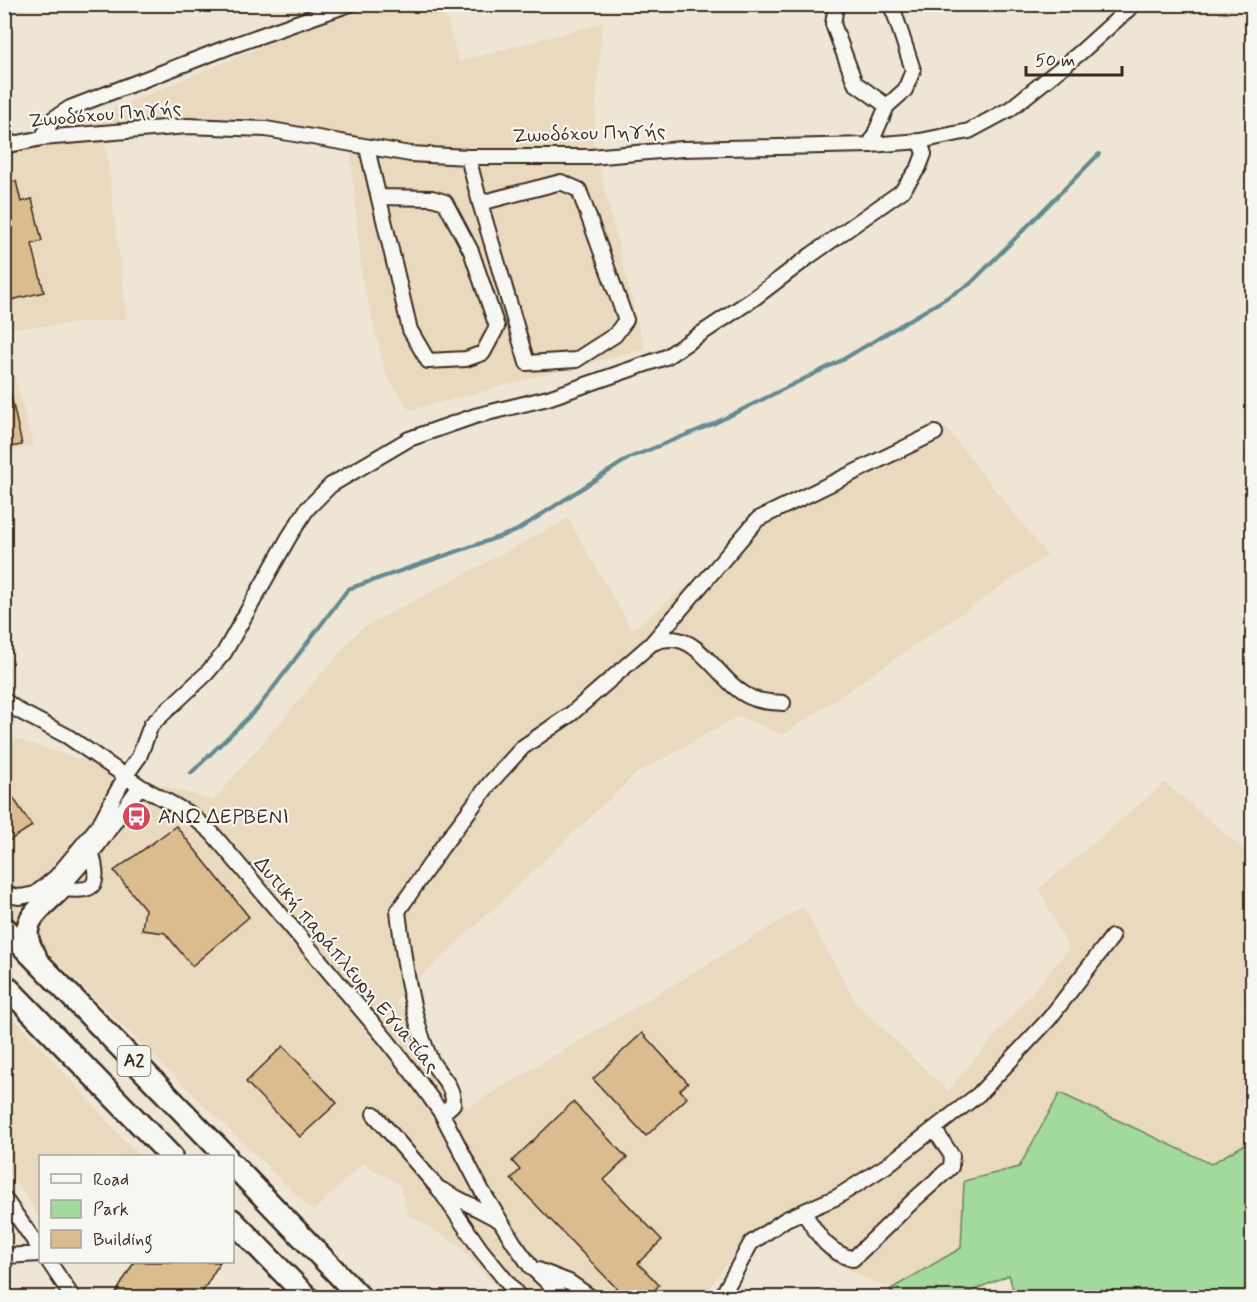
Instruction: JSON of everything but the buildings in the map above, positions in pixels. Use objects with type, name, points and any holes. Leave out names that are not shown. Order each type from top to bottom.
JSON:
[{"type":"highway","points":[[42,965],[31,950],[26,931],[33,916],[60,890]]},
{"type":"highway","name":"Α2","points":[[4,927],[225,1155]]},
{"type":"highway","name":"Α2","points":[[4,984],[170,1155]]},
{"type":"highway","points":[[234,1166],[361,1298]]},
{"type":"highway","points":[[234,1222],[308,1298]]},
{"type":"street","points":[[42,138],[53,119],[70,108],[231,46],[350,4]]},
{"type":"street","points":[[839,4],[833,24],[855,83],[887,106]]},
{"type":"street","points":[[870,145],[887,106],[905,90],[913,70],[890,4]]},
{"type":"street","name":"Ζωοδόχου Πηγής","points":[[4,146],[42,138],[188,126],[266,129],[410,154],[468,157],[591,157],[682,149],[870,145],[920,141],[969,131],[1010,109],[1082,52],[1134,4]]},
{"type":"street","points":[[4,892],[20,897],[35,894],[56,877],[99,825],[126,775],[139,757],[151,725],[206,674],[224,653],[289,537],[307,509],[331,485],[408,439],[475,416],[548,398],[666,357],[753,299],[902,191],[919,167],[924,154],[920,141]]},
{"type":"street","points":[[367,148],[410,330],[428,360],[466,359],[483,353],[497,327],[471,251],[445,202],[432,198],[379,197]]},
{"type":"street","points":[[468,157],[480,203],[528,363],[576,360],[615,335],[626,320],[579,190],[561,182],[480,203]]},
{"type":"street","points":[[442,1114],[453,1104],[454,1095],[450,1085],[430,1059],[420,1030],[405,969],[398,911],[442,847],[490,783],[523,747],[571,714],[651,644],[758,519],[934,433]]},
{"type":"street","points":[[651,644],[661,639],[685,640],[712,663],[730,683],[750,697],[783,703]]},
{"type":"street","name":"Δυτική παράπλευρη Εγνατίας","points":[[4,700],[19,711],[67,736],[140,786],[190,814],[212,833],[386,1039],[442,1114],[482,1191],[531,1267],[564,1298]]},
{"type":"street","points":[[60,890],[92,853],[140,786]]},
{"type":"street","points":[[60,890],[84,890],[93,885],[97,876],[92,853]]},
{"type":"street","points":[[721,1298],[751,1243],[786,1219],[837,1197],[886,1166],[979,1094],[1049,1019],[1112,937]]},
{"type":"street","points":[[374,1114],[438,1188],[480,1250],[520,1298]]},
{"type":"street","points":[[804,1213],[824,1244],[840,1255],[853,1259],[951,1167],[952,1156],[934,1129]]},
{"type":"street","points":[[438,1188],[501,1221]]},
{"type":"street","points":[[4,1198],[39,1250]]},
{"type":"street","points":[[4,1256],[39,1252]]},
{"type":"street","points":[[50,1263],[74,1298]]},
{"type":"street","points":[[531,1267],[569,1282],[592,1298]]},
{"type":"shaded area","points":[[288,5],[442,5],[459,62],[602,23],[593,143],[644,349],[410,410],[386,374],[362,277],[350,145],[188,126],[64,129],[297,32]]},
{"type":"shaded area","points":[[104,133],[127,319],[5,329],[5,145]]},
{"type":"shaded area","points":[[4,337],[33,445],[5,454],[4,454]]},
{"type":"shaded area","points":[[946,428],[1047,555],[783,735],[739,716],[637,773],[396,1000],[467,1108],[803,907],[856,1003],[948,1091],[1069,949],[1039,889],[1165,783],[1252,856],[1252,1009],[1241,1002],[1252,1031],[1252,1140],[1211,1164],[1061,1094],[1019,1167],[964,1181],[961,1248],[891,1289],[828,1260],[791,1207],[742,1242],[703,1297],[506,1297],[457,1244],[409,1215],[399,1184],[363,1163],[313,1211],[5,911],[4,745],[12,738],[213,801],[359,630],[568,519],[632,630],[766,522]]},
{"type":"shaded area","points":[[4,1007],[138,1155],[39,1155],[39,1216],[5,1165]]},
{"type":"green space","points":[[1060,1093],[1211,1164],[1252,1140],[1252,1297],[1015,1297],[1009,1275],[958,1297],[891,1297],[891,1289],[961,1248],[964,1181],[1019,1167]]},
{"type":"waterway","points":[[191,773],[258,708],[348,589],[516,531],[629,458],[713,424],[842,360],[970,284],[1099,154]]},
{"type":"place","name":"ΑΝΩ ΔΕΡΒΕΝΙ","points":[[137,817]]}]
